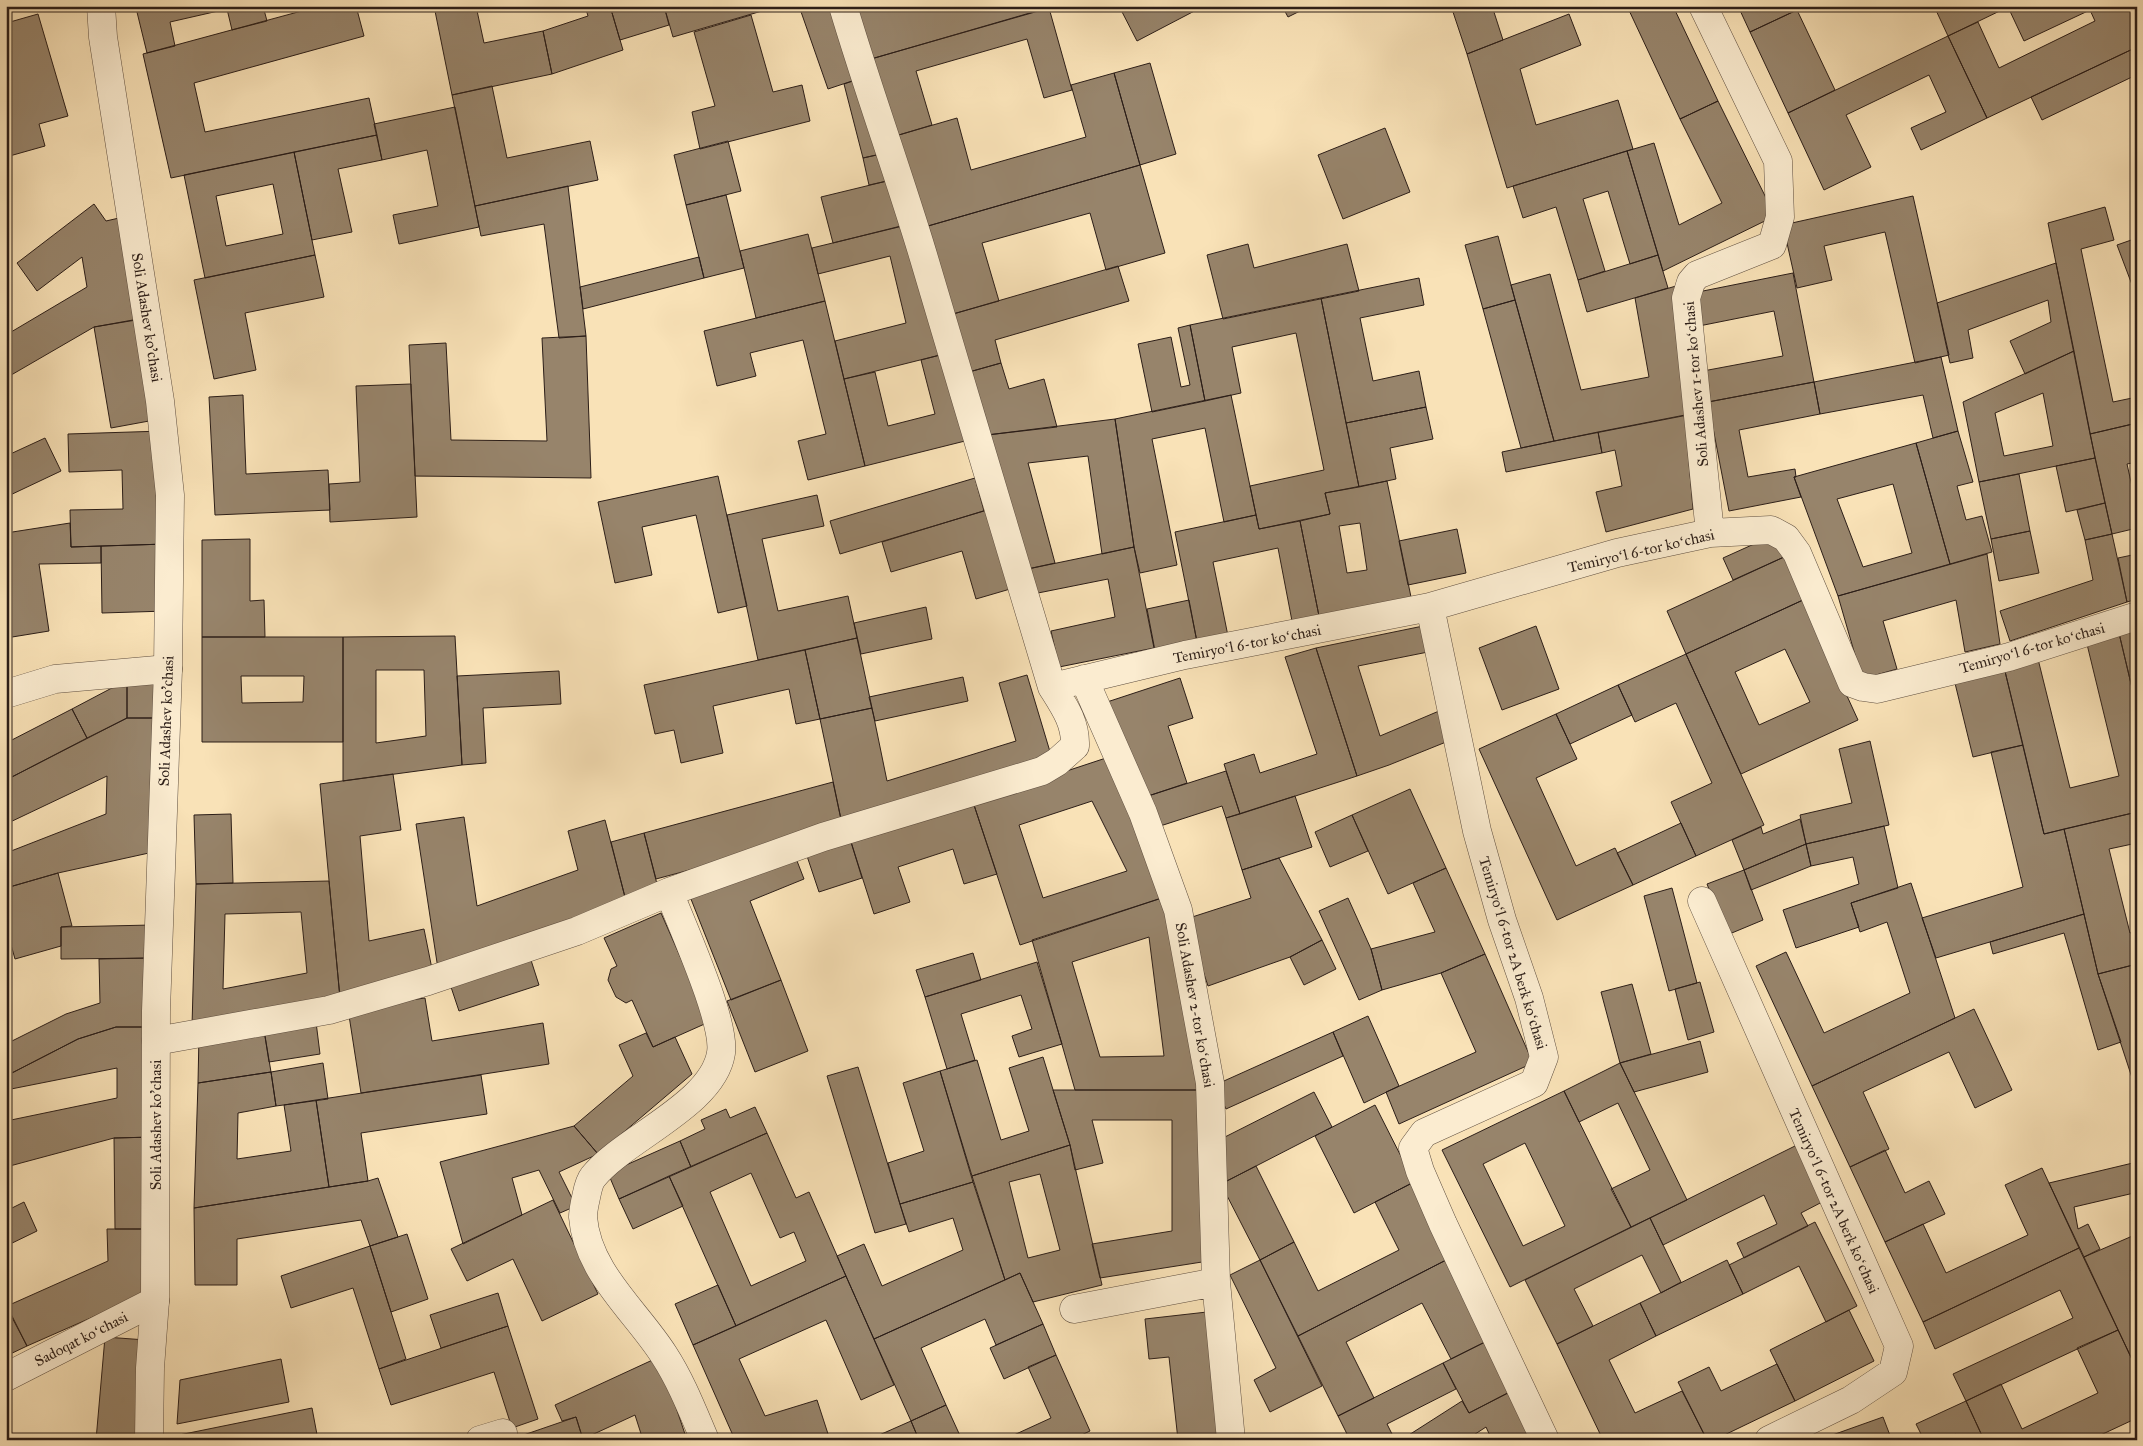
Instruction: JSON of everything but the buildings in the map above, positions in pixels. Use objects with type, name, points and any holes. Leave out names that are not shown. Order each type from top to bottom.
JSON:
[{"type":"street","name":"Soli Adashev ko'chasi","points":[[100,6],[103,37],[160,401],[170,495],[168,668],[156,1041],[155,1300],[150,1368],[149,1440]]},
{"type":"street","points":[[156,1041],[329,1010],[428,981],[577,931],[669,892],[823,837],[1042,771],[1057,762],[1076,746],[1076,733],[1067,712],[1052,687],[991,490],[922,253],[866,84],[843,6]]},
{"type":"street","name":"Soli Adashev 1-tor koʻchasi","points":[[1703,6],[1778,160],[1780,217],[1772,245],[1697,275],[1691,282],[1686,298],[1710,534]]},
{"type":"street","name":"Temiryoʻl 6-tor koʻchasi","points":[[1052,687],[1185,655],[1430,607],[1617,553],[1710,534],[1771,530],[1786,538],[1797,553],[1852,683],[1863,687],[1877,689],[2009,657],[2137,616]]},
{"type":"street","name":"Temiryoʻl 6-tor 2А berk koʻchasi","points":[[1430,607],[1477,831],[1502,920],[1529,998],[1544,1056],[1534,1083],[1424,1133],[1413,1148],[1420,1171],[1435,1206],[1545,1440]]},
{"type":"street","points":[[6,694],[55,679],[168,668]]},
{"type":"street","name":"Soli Adashev 2-tor koʻchasi","points":[[1084,679],[1143,813],[1178,910],[1210,1083],[1216,1282],[1231,1440]]},
{"type":"street","points":[[669,892],[712,1003],[721,1034],[721,1053],[716,1070],[700,1091],[673,1114],[608,1162],[592,1179],[583,1215],[587,1238],[599,1265],[612,1288],[665,1356],[706,1440]]},
{"type":"street","name":"Temiryoʻl 6-tor 2А berk koʻchasi","points":[[1702,901],[1899,1346],[1893,1372],[1851,1400],[1769,1440]]},
{"type":"street","points":[[1074,1309],[1216,1282]]},
{"type":"street","name":"Sadoqat koʻchasi","points":[[6,1377],[155,1300]]}]
